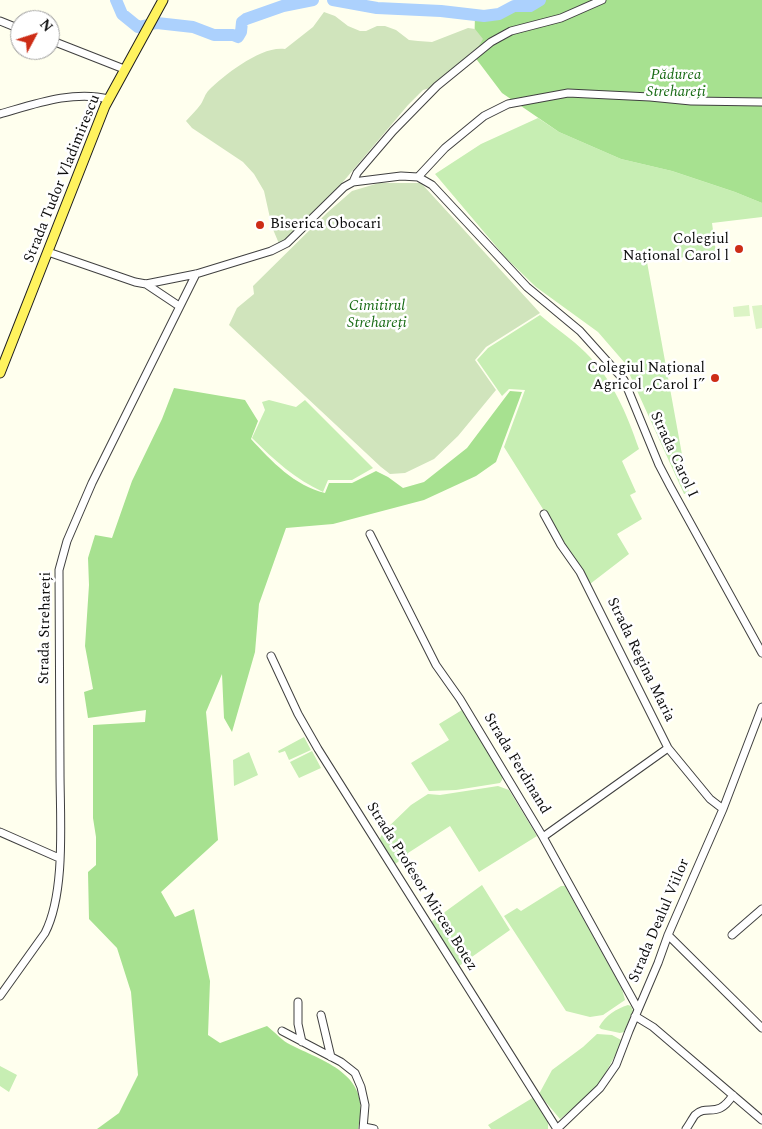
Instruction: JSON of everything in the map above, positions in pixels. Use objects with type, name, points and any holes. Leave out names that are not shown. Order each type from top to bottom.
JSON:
[{"type":"main road","name":"Strada Tudor Vladimirescu","points":[[0,373],[109,99],[163,0]]},
{"type":"street","points":[[146,284],[196,274],[262,254],[288,242],[353,182],[357,173],[437,86],[491,42],[511,31],[560,18],[602,0]]},
{"type":"street","points":[[60,44],[124,69]]},
{"type":"street","points":[[353,182],[401,176],[418,177],[445,148],[484,116],[508,104],[568,93],[692,101],[762,102]]},
{"type":"street","points":[[0,114],[53,99],[74,96],[94,95],[109,99]]},
{"type":"street","name":"Strada Carol I","points":[[418,177],[432,185],[527,287],[580,331],[624,380],[659,465],[762,653]]},
{"type":"street","points":[[48,252],[122,278],[146,284],[179,306]]},
{"type":"street","name":"Strada Strehareți","points":[[0,996],[26,962],[50,923],[58,889],[59,570],[67,541],[92,483],[196,274]]},
{"type":"street","name":"Strada Regina Maria","points":[[544,514],[561,545],[580,572],[668,748],[710,799],[723,809]]},
{"type":"street","name":"Strada Ferdinand","points":[[370,534],[436,666],[460,698],[543,837],[637,1013]]},
{"type":"street","name":"Strada Profesor Mircea Botez","points":[[271,656],[298,714],[330,768],[557,1129]]},
{"type":"street","name":"Strada Dealul Viilor","points":[[557,1129],[600,1088],[610,1076],[622,1053],[628,1030],[637,1013],[668,935],[723,809],[762,706]]},
{"type":"street","points":[[543,837],[668,748]]},
{"type":"street","points":[[0,832],[59,858]]},
{"type":"street","points":[[732,935],[762,909]]},
{"type":"street","points":[[668,935],[762,1028]]},
{"type":"street","points":[[298,1002],[298,1024],[302,1042]]},
{"type":"street","points":[[637,1013],[762,1120]]},
{"type":"street","points":[[321,1015],[331,1057]]},
{"type":"street","points":[[282,1031],[341,1062],[355,1073],[361,1087],[365,1105],[363,1128],[374,1129]]},
{"type":"street","points":[[686,1129],[695,1115],[707,1110],[717,1110],[726,1105],[733,1095]]},
{"type":"green space","name":"Pădurea Strehareți","points":[[537,0],[762,0],[762,203],[672,171],[621,159],[559,132],[502,93],[474,56],[475,14],[521,7]]},
{"type":"green space","points":[[324,12],[335,16],[348,26],[360,31],[366,31],[377,26],[385,26],[396,30],[409,40],[432,42],[468,28],[475,29],[483,39],[472,58],[437,86],[423,90],[408,105],[315,215],[280,246],[272,227],[264,191],[254,174],[243,162],[192,128],[186,121],[208,92],[224,77],[255,56],[276,49],[285,49],[313,27]]},
{"type":"green space","points":[[538,118],[559,132],[621,159],[672,171],[762,203],[762,217],[712,223],[716,253],[647,262],[689,493],[684,494],[624,362],[598,332],[536,287],[506,258],[435,174],[481,144]]},
{"type":"green space","name":"Cimitirul Strehareți","points":[[379,183],[421,183],[540,313],[486,347],[475,360],[496,390],[458,436],[434,459],[405,473],[390,474],[229,325],[237,308],[254,294],[253,286],[328,212],[352,191]]},
{"type":"green space","points":[[749,305],[750,316],[734,317],[733,307]]},
{"type":"green space","points":[[762,305],[762,328],[756,329],[752,306]]},
{"type":"green space","points":[[540,315],[580,347],[595,362],[618,397],[639,449],[622,461],[636,492],[630,495],[642,519],[617,534],[629,554],[590,584],[504,447],[525,390],[509,389],[502,396],[477,360],[488,348]]},
{"type":"green space","points":[[174,388],[245,400],[258,421],[251,439],[284,472],[304,485],[325,493],[329,483],[352,483],[376,471],[403,488],[424,482],[467,448],[510,391],[522,392],[496,462],[476,476],[424,500],[333,524],[286,528],[259,604],[255,652],[232,732],[224,718],[222,674],[206,712],[218,840],[161,892],[175,917],[194,909],[210,981],[208,1035],[220,1043],[267,1026],[288,1043],[333,1066],[353,1084],[359,1096],[361,1111],[358,1129],[97,1129],[119,1113],[138,1075],[131,992],[117,948],[89,919],[88,872],[96,865],[96,837],[93,818],[93,725],[145,722],[146,710],[88,718],[84,692],[93,689],[85,646],[89,585],[88,558],[95,535],[112,538],[132,481],[162,419]]},
{"type":"green space","points":[[269,400],[296,407],[305,400],[373,468],[352,480],[328,480],[323,492],[303,481],[252,438],[265,410],[262,402]]},
{"type":"green space","points":[[462,710],[503,776],[502,780],[500,783],[456,790],[429,791],[411,763],[449,740],[439,724]]},
{"type":"green space","points":[[304,737],[311,750],[289,760],[285,751],[279,753],[278,751]]},
{"type":"green space","points":[[312,751],[321,768],[299,778],[290,762]]},
{"type":"green space","points":[[249,752],[258,775],[234,786],[233,760]]},
{"type":"green space","points":[[498,786],[509,790],[537,836],[479,872],[450,826],[408,853],[408,855],[395,864],[379,840],[384,831],[411,805],[428,794],[440,795]]},
{"type":"green space","points":[[482,885],[510,930],[459,966],[431,922]]},
{"type":"green space","points":[[561,886],[565,886],[622,989],[625,1000],[603,1015],[590,1017],[566,1011],[504,916],[517,908],[521,911]]},
{"type":"green space","points":[[628,1005],[631,1006],[633,1011],[624,1032],[620,1033],[599,1027],[612,1013]]},
{"type":"green space","points":[[597,1034],[612,1035],[623,1041],[600,1083],[560,1119],[539,1094],[552,1070]]},
{"type":"green space","points":[[0,1066],[17,1075],[9,1092],[0,1086]]},
{"type":"green space","points":[[534,1097],[548,1120],[548,1129],[491,1129],[488,1125]]},
{"type":"waterway","points":[[116,0],[122,14],[138,27],[157,23],[193,27],[214,35],[233,35],[238,37],[241,32],[242,22],[246,19],[283,6],[313,0]]},
{"type":"waterway","points":[[333,0],[377,8],[441,11],[484,16],[499,14],[514,6],[530,6],[540,0]]},
{"type":"place","name":"Biserica Obocari","points":[[260,225]]},
{"type":"place","name":"Colegiul Național Carol l","points":[[739,249]]},
{"type":"place","name":"Colegiul Național Agricol „Carol I”","points":[[715,378]]}]
